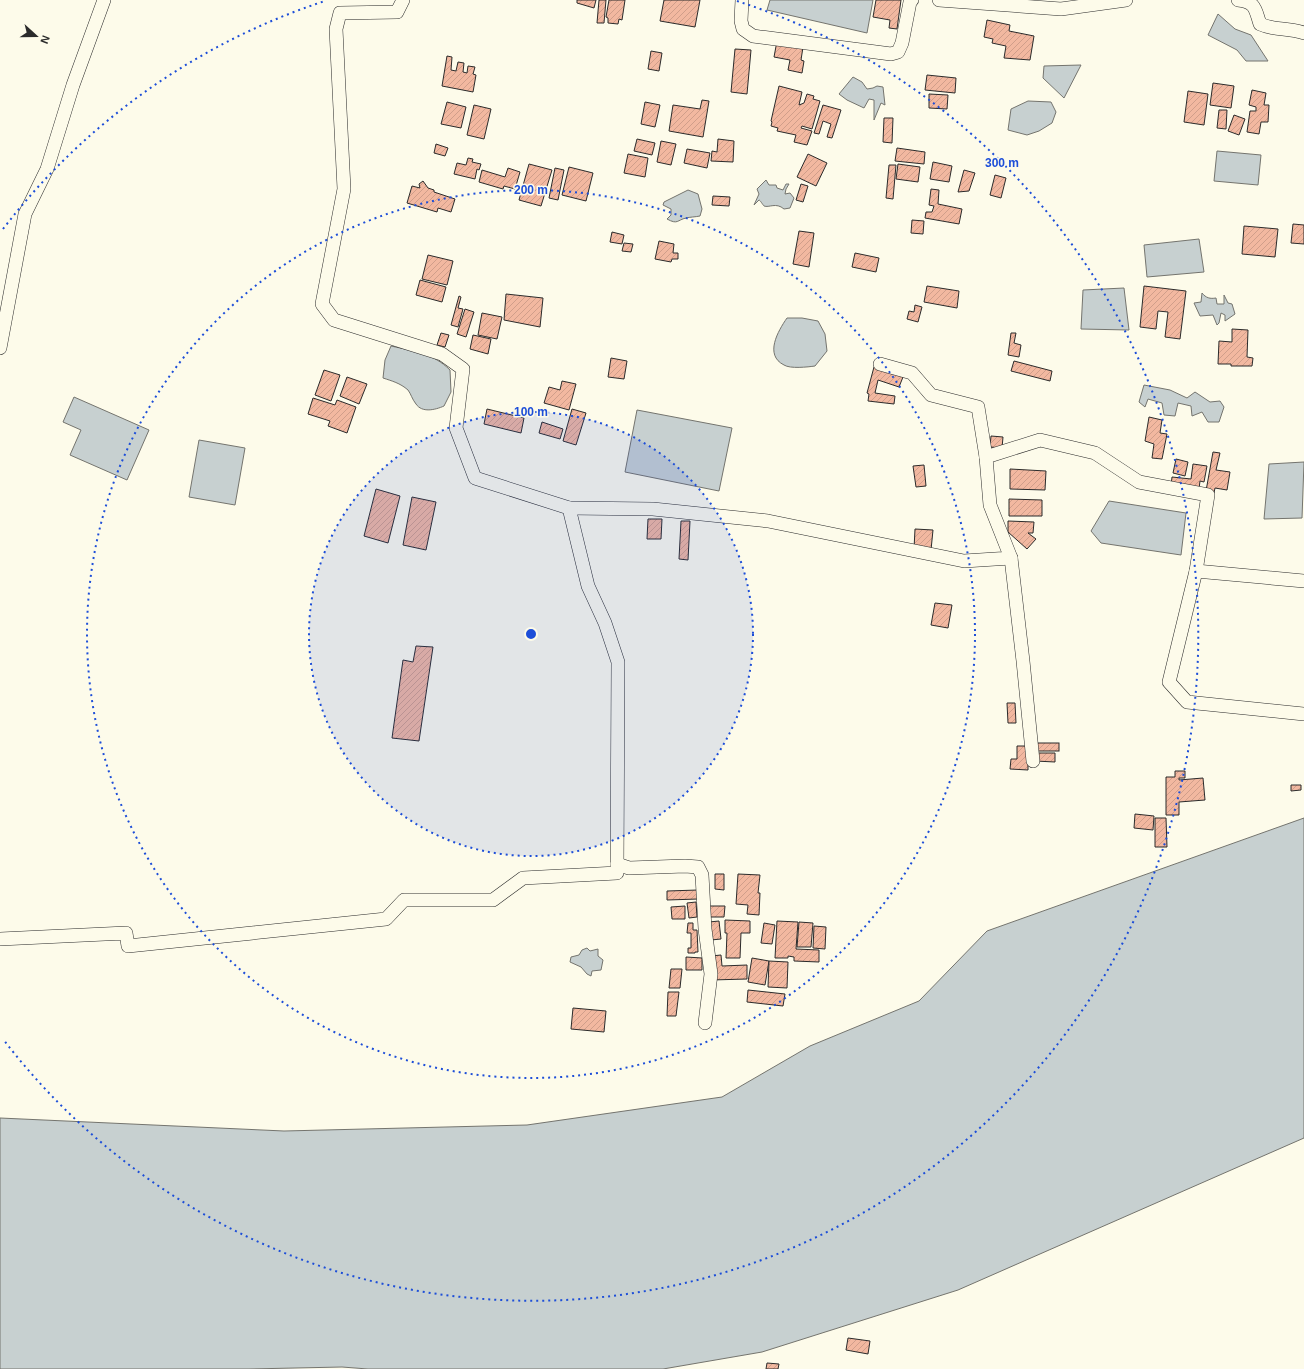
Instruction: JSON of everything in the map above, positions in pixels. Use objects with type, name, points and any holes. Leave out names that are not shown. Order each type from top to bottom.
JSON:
[{"type":"street","points":[[0,348],[25,214],[47,169],[73,85],[104,0]]},
{"type":"street","points":[[404,0],[397,12],[340,13],[336,29],[344,189],[322,304],[334,320],[442,354],[463,369],[456,428],[475,478],[569,508],[653,509],[768,521],[964,561],[1011,558]]},
{"type":"street","points":[[742,0],[741,22],[743,28],[753,36],[891,54],[898,52],[902,43],[910,2],[912,0]]},
{"type":"street","points":[[939,0],[1060,9],[1126,0]]},
{"type":"street","points":[[1238,0],[1248,1],[1254,5],[1260,24],[1270,29],[1293,29],[1304,33]]},
{"type":"street","points":[[880,364],[912,373],[931,395],[978,407],[986,457],[990,505],[1011,558],[1033,761]]},
{"type":"street","points":[[986,457],[1040,440],[1095,453],[1139,482],[1208,495],[1196,570],[1169,682],[1187,702],[1304,714]]},
{"type":"street","points":[[0,939],[126,932],[128,946],[386,919],[404,900],[494,900],[523,878],[616,872],[618,662],[605,623],[588,586],[569,508]]},
{"type":"street","points":[[1196,570],[1304,581]]},
{"type":"street","points":[[617,864],[629,868],[698,867],[702,875],[705,929],[711,974],[705,1023]]},
{"type":"shaded area","points":[[770,0],[873,0],[867,33],[767,10]]},
{"type":"shaded area","points":[[1218,14],[1235,29],[1251,35],[1268,61],[1246,61],[1237,50],[1208,35]]},
{"type":"shaded area","points":[[1081,65],[1064,98],[1043,78],[1044,66]]},
{"type":"shaded area","points":[[853,77],[862,82],[867,89],[877,86],[883,87],[885,105],[881,103],[874,120],[874,100],[869,99],[864,108],[847,100],[839,94]]},
{"type":"shaded area","points":[[1028,101],[1051,102],[1056,112],[1052,123],[1039,131],[1027,135],[1008,130],[1011,109]]},
{"type":"shaded area","points":[[1217,151],[1261,155],[1258,185],[1214,181]]},
{"type":"shaded area","points":[[766,180],[769,185],[776,185],[777,188],[783,190],[786,184],[789,184],[785,194],[790,193],[794,198],[790,208],[784,209],[778,206],[764,206],[759,200],[754,205],[759,194],[757,189]]},
{"type":"shaded area","points":[[688,190],[698,194],[702,209],[700,216],[686,218],[675,222],[667,219],[671,215],[671,209],[663,205],[664,202]]},
{"type":"shaded area","points":[[1199,239],[1204,272],[1147,277],[1144,245]]},
{"type":"shaded area","points":[[1124,288],[1129,330],[1081,329],[1083,290]]},
{"type":"shaded area","points":[[1202,293],[1208,298],[1216,298],[1217,304],[1224,304],[1224,295],[1228,303],[1232,304],[1235,314],[1225,321],[1225,315],[1221,313],[1219,323],[1217,325],[1213,315],[1200,316],[1194,303],[1201,302]]},
{"type":"shaded area","points":[[787,318],[802,318],[818,321],[825,334],[827,351],[815,366],[790,367],[778,361],[774,349],[775,343],[780,329]]},
{"type":"shaded area","points":[[391,346],[430,356],[450,370],[451,392],[444,406],[437,409],[422,409],[413,400],[408,390],[396,382],[383,378],[385,360]]},
{"type":"shaded area","points":[[1144,385],[1170,390],[1187,398],[1195,392],[1210,402],[1220,401],[1224,407],[1219,422],[1208,422],[1202,412],[1192,416],[1191,406],[1178,403],[1175,416],[1164,415],[1162,403],[1148,399],[1145,407],[1139,402]]},
{"type":"shaded area","points":[[74,397],[149,430],[127,480],[70,455],[81,430],[63,422]]},
{"type":"shaded area","points":[[637,410],[732,428],[719,491],[625,472]]},
{"type":"shaded area","points":[[199,440],[245,448],[235,505],[189,497]]},
{"type":"shaded area","points":[[1304,462],[1302,518],[1264,519],[1269,464]]},
{"type":"shaded area","points":[[1109,501],[1186,513],[1181,555],[1101,543],[1091,531]]},
{"type":"shaded area","points":[[1304,818],[1304,1138],[958,1290],[762,1352],[663,1369],[368,1369],[342,1367],[249,1369],[0,1369],[0,1118],[284,1131],[527,1125],[722,1097],[810,1046],[919,1001],[987,931]]},
{"type":"shaded area","points":[[587,948],[590,951],[598,949],[598,956],[603,960],[601,970],[592,971],[591,976],[581,967],[570,962],[571,957],[579,955],[582,950]]},
{"type":"building","points":[[577,0],[596,0],[594,8],[577,3]]},
{"type":"building","points":[[599,0],[606,0],[604,23],[597,23]]},
{"type":"building","points":[[609,0],[625,0],[622,20],[619,19],[618,24],[608,23],[608,18],[606,17]]},
{"type":"building","points":[[664,0],[700,0],[695,27],[660,21]]},
{"type":"building","points":[[876,0],[901,0],[897,29],[889,28],[890,20],[873,17]]},
{"type":"building","points":[[987,20],[1010,25],[1009,31],[1034,36],[1030,60],[1004,58],[1006,46],[992,43],[993,39],[984,37]]},
{"type":"building","points":[[777,41],[803,47],[801,60],[804,61],[802,73],[788,70],[790,60],[774,57]]},
{"type":"building","points":[[735,49],[751,50],[747,94],[731,92]]},
{"type":"building","points":[[651,51],[662,53],[659,71],[648,69]]},
{"type":"building","points":[[447,56],[452,57],[451,70],[456,71],[458,62],[464,63],[463,72],[467,73],[468,66],[475,67],[473,74],[476,75],[473,92],[442,86]]},
{"type":"building","points":[[927,75],[956,78],[955,93],[925,90]]},
{"type":"building","points":[[1213,83],[1234,86],[1231,108],[1210,105]]},
{"type":"building","points":[[779,86],[802,92],[799,105],[804,103],[807,94],[814,96],[813,99],[820,101],[812,129],[802,126],[801,128],[812,131],[807,145],[794,142],[796,135],[777,131],[778,128],[771,126]]},
{"type":"building","points":[[1252,90],[1266,93],[1264,105],[1269,105],[1268,122],[1261,122],[1259,134],[1247,132],[1250,111],[1256,111],[1256,107],[1249,105]]},
{"type":"building","points":[[1188,91],[1208,94],[1204,125],[1184,122]]},
{"type":"building","points":[[929,94],[948,95],[947,109],[929,108]]},
{"type":"building","points":[[702,100],[709,101],[703,137],[669,131],[673,105],[700,109]]},
{"type":"building","points":[[447,102],[466,107],[461,128],[441,124]]},
{"type":"building","points":[[645,102],[660,105],[655,127],[641,124]]},
{"type":"building","points":[[474,105],[491,109],[484,139],[467,135]]},
{"type":"building","points":[[823,105],[841,110],[832,138],[827,137],[831,124],[823,121],[819,134],[814,133]]},
{"type":"building","points":[[1219,110],[1227,110],[1226,129],[1217,128]]},
{"type":"building","points":[[1234,115],[1245,119],[1239,135],[1228,131]]},
{"type":"building","points":[[884,118],[893,118],[892,143],[883,142]]},
{"type":"building","points":[[637,139],[655,143],[652,155],[634,151]]},
{"type":"building","points":[[718,139],[734,141],[733,162],[711,161],[712,151],[717,152]]},
{"type":"building","points":[[661,141],[676,144],[671,165],[657,162]]},
{"type":"building","points":[[436,144],[448,148],[445,156],[434,153]]},
{"type":"building","points":[[897,148],[925,152],[924,164],[895,161]]},
{"type":"building","points":[[687,149],[710,153],[707,168],[684,163]]},
{"type":"building","points":[[628,154],[648,158],[645,177],[624,173]]},
{"type":"building","points":[[808,154],[827,163],[816,186],[797,177]]},
{"type":"building","points":[[468,158],[473,159],[472,162],[481,164],[479,170],[477,169],[475,179],[454,174],[457,163],[466,165]]},
{"type":"building","points":[[933,162],[952,166],[949,182],[930,179]]},
{"type":"building","points":[[529,164],[552,170],[541,206],[519,200]]},
{"type":"building","points":[[898,164],[920,167],[918,182],[896,179]]},
{"type":"building","points":[[889,165],[896,165],[893,199],[886,198]]},
{"type":"building","points":[[569,167],[593,173],[586,201],[562,195]]},
{"type":"building","points":[[508,168],[520,172],[515,189],[504,186],[503,189],[479,182],[482,170],[505,177]]},
{"type":"building","points":[[555,168],[564,170],[558,200],[549,198]]},
{"type":"building","points":[[964,170],[975,173],[969,191],[958,192]]},
{"type":"building","points":[[995,175],[1006,178],[1001,198],[990,195]]},
{"type":"building","points":[[423,181],[428,188],[434,190],[434,192],[455,199],[451,212],[438,208],[437,212],[407,203],[412,186],[420,188],[419,184]]},
{"type":"building","points":[[801,184],[808,186],[803,202],[796,200]]},
{"type":"building","points":[[931,189],[939,190],[938,204],[962,209],[959,224],[925,218],[926,212],[932,212],[934,206],[929,205]]},
{"type":"building","points":[[713,196],[730,197],[729,206],[712,205]]},
{"type":"building","points":[[912,220],[924,221],[923,234],[911,233]]},
{"type":"building","points":[[1293,224],[1304,225],[1304,244],[1291,243]]},
{"type":"building","points":[[1244,226],[1278,229],[1275,257],[1242,254]]},
{"type":"building","points":[[799,231],[814,233],[809,267],[793,264]]},
{"type":"building","points":[[612,232],[624,235],[622,244],[610,242]]},
{"type":"building","points":[[659,241],[674,244],[673,253],[678,253],[678,259],[672,259],[671,262],[655,259]]},
{"type":"building","points":[[624,243],[633,244],[631,252],[622,251]]},
{"type":"building","points":[[855,253],[879,258],[876,272],[852,267]]},
{"type":"building","points":[[428,255],[453,261],[447,285],[422,279]]},
{"type":"building","points":[[420,280],[446,287],[442,302],[416,295]]},
{"type":"building","points":[[927,286],[959,291],[957,308],[924,302]]},
{"type":"building","points":[[1144,286],[1186,291],[1180,339],[1165,337],[1168,312],[1158,311],[1156,329],[1140,327]]},
{"type":"building","points":[[506,294],[543,298],[540,327],[504,320]]},
{"type":"building","points":[[459,296],[461,297],[458,308],[463,309],[458,327],[451,325]]},
{"type":"building","points":[[915,305],[922,307],[918,322],[907,319],[909,311],[914,312]]},
{"type":"building","points":[[465,309],[474,312],[466,337],[457,334]]},
{"type":"building","points":[[482,313],[502,317],[497,339],[478,335]]},
{"type":"building","points":[[1232,329],[1248,330],[1247,357],[1253,358],[1252,366],[1231,366],[1231,364],[1218,364],[1219,341],[1232,342]]},
{"type":"building","points":[[441,333],[449,335],[445,347],[437,345]]},
{"type":"building","points":[[1011,333],[1016,333],[1014,343],[1021,345],[1019,357],[1008,355]]},
{"type":"building","points":[[473,335],[491,339],[488,354],[470,349]]},
{"type":"building","points":[[611,358],[627,361],[624,379],[608,377]]},
{"type":"building","points":[[1014,361],[1052,371],[1050,381],[1011,371]]},
{"type":"building","points":[[874,367],[903,377],[899,387],[878,380],[875,393],[895,396],[894,404],[868,401],[869,394],[867,393]]},
{"type":"building","points":[[324,370],[340,375],[331,401],[315,395]]},
{"type":"building","points":[[347,377],[367,384],[359,404],[340,396]]},
{"type":"building","points":[[562,381],[576,384],[569,410],[544,403],[549,387],[560,390]]},
{"type":"building","points":[[313,398],[335,405],[337,400],[356,407],[347,433],[328,426],[330,421],[308,414]]},
{"type":"building","points":[[487,409],[524,418],[521,433],[484,424]]},
{"type":"building","points":[[572,409],[586,413],[576,445],[563,441]]},
{"type":"building","points":[[1149,417],[1162,420],[1160,433],[1167,434],[1162,459],[1152,458],[1154,444],[1145,441]]},
{"type":"building","points":[[542,422],[563,429],[560,439],[539,433]]},
{"type":"building","points":[[991,436],[1003,437],[1002,448],[990,447]]},
{"type":"building","points":[[1213,452],[1220,453],[1216,470],[1230,472],[1227,490],[1215,488],[1214,493],[1206,491]]},
{"type":"building","points":[[1176,459],[1188,462],[1185,476],[1173,473]]},
{"type":"building","points":[[1193,464],[1207,466],[1204,482],[1200,481],[1199,489],[1171,486],[1172,477],[1191,479]]},
{"type":"building","points":[[924,465],[926,486],[916,487],[913,466]]},
{"type":"building","points":[[1010,469],[1046,471],[1045,490],[1010,489]]},
{"type":"building","points":[[376,489],[400,496],[388,543],[364,536]]},
{"type":"building","points":[[412,497],[436,502],[426,550],[403,545]]},
{"type":"building","points":[[1009,499],[1042,500],[1042,516],[1009,516]]},
{"type":"building","points":[[648,519],[662,519],[661,539],[647,539]]},
{"type":"building","points":[[681,521],[690,521],[688,560],[679,559]]},
{"type":"building","points":[[1008,521],[1034,522],[1033,533],[1028,533],[1036,539],[1027,549],[1008,532]]},
{"type":"building","points":[[915,529],[933,530],[931,550],[914,549]]},
{"type":"building","points":[[935,603],[952,605],[948,628],[931,625]]},
{"type":"building","points":[[416,646],[433,647],[419,741],[392,738],[403,660],[413,662]]},
{"type":"building","points":[[1007,703],[1015,703],[1016,723],[1008,723]]},
{"type":"building","points":[[1037,743],[1059,743],[1059,751],[1037,751]]},
{"type":"building","points":[[1017,746],[1028,746],[1028,770],[1010,769],[1011,759],[1017,759]]},
{"type":"building","points":[[1036,753],[1055,753],[1055,762],[1035,761]]},
{"type":"building","points":[[1175,771],[1185,771],[1185,778],[1179,778],[1179,780],[1203,778],[1205,800],[1179,802],[1179,815],[1166,815],[1166,777],[1175,777]]},
{"type":"building","points":[[1291,785],[1301,785],[1301,790],[1291,791]]},
{"type":"building","points":[[1135,814],[1154,816],[1153,830],[1134,828]]},
{"type":"building","points":[[1155,818],[1166,818],[1167,847],[1155,847]]},
{"type":"building","points":[[715,874],[724,874],[724,890],[715,889]]},
{"type":"building","points":[[738,874],[760,875],[758,893],[760,893],[759,915],[747,914],[748,905],[736,904]]},
{"type":"building","points":[[698,890],[698,899],[667,900],[667,891]]},
{"type":"building","points":[[696,902],[697,917],[689,918],[687,903]]},
{"type":"building","points":[[685,906],[685,919],[672,919],[671,907]]},
{"type":"building","points":[[706,906],[725,906],[724,917],[706,917]]},
{"type":"building","points":[[725,920],[750,921],[750,933],[741,933],[740,958],[726,958],[727,933],[725,933]]},
{"type":"building","points":[[719,921],[721,939],[711,940],[709,922]]},
{"type":"building","points":[[777,921],[798,922],[796,949],[819,950],[819,962],[794,961],[794,957],[788,956],[788,958],[775,958]]},
{"type":"building","points":[[799,922],[813,923],[811,947],[797,947]]},
{"type":"building","points":[[688,923],[693,923],[693,930],[697,930],[698,952],[695,953],[688,953],[688,948],[691,948],[691,933],[687,933]]},
{"type":"building","points":[[764,923],[775,925],[772,944],[761,943]]},
{"type":"building","points":[[814,926],[826,927],[825,949],[813,948]]},
{"type":"building","points":[[721,955],[722,966],[747,965],[747,979],[711,980],[711,956]]},
{"type":"building","points":[[686,957],[702,958],[702,970],[686,970]]},
{"type":"building","points":[[752,958],[769,961],[765,985],[748,982]]},
{"type":"building","points":[[769,961],[788,962],[787,988],[768,987]]},
{"type":"building","points":[[671,969],[682,969],[680,988],[669,988]]},
{"type":"building","points":[[748,990],[785,994],[783,1006],[747,1002]]},
{"type":"building","points":[[668,992],[679,992],[676,1016],[667,1016]]},
{"type":"building","points":[[573,1008],[606,1011],[604,1032],[571,1029]]},
{"type":"building","points":[[848,1338],[870,1341],[868,1354],[846,1350]]},
{"type":"building","points":[[767,1363],[779,1364],[778,1369],[766,1369]]}]
